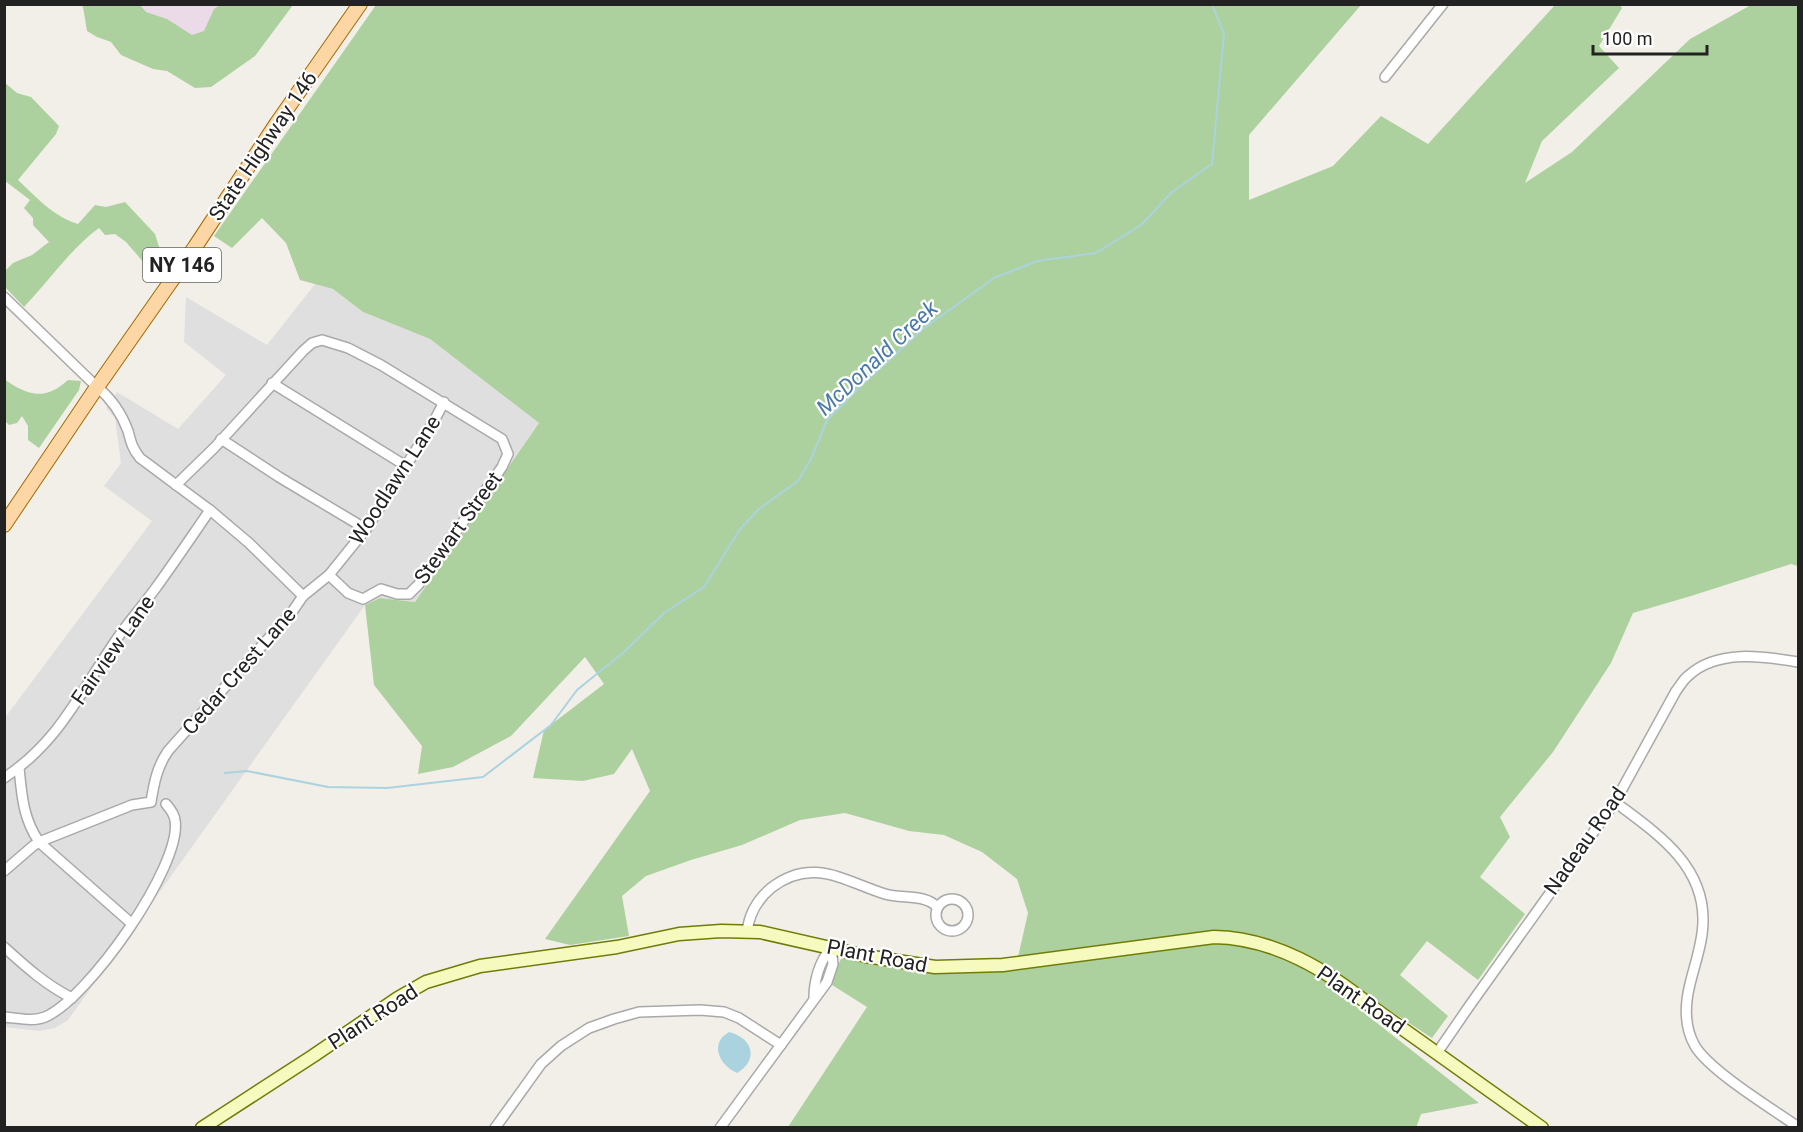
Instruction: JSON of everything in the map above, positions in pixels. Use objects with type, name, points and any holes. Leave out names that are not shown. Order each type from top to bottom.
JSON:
[{"type":"main road","name":"State Highway 146","points":[[4,525],[360,4]]},
{"type":"street","points":[[1385,77],[1443,4]]},
{"type":"street","name":"Cedar Crest Lane","points":[[4,297],[112,399],[129,435],[131,447],[140,458],[210,510],[249,543],[303,596],[292,612],[168,751],[155,777],[151,802],[132,805],[39,842],[4,871]]},
{"type":"street","name":"Woodlawn Lane","points":[[176,485],[272,383],[312,344],[322,340],[348,348],[444,402],[434,423],[366,529],[329,575],[303,596]]},
{"type":"street","points":[[272,383],[406,466]]},
{"type":"street","name":"Stewart Street","points":[[329,575],[348,593],[363,599],[381,590],[409,594],[419,584],[502,467],[508,454],[502,439],[444,402]]},
{"type":"street","points":[[221,439],[366,529]]},
{"type":"street","name":"Fairview Lane","points":[[4,778],[32,758],[58,729],[80,699],[120,634],[155,589],[210,510]]},
{"type":"street","name":"Nadeau Road","points":[[1437,1053],[1615,802],[1676,691],[1687,676],[1710,662],[1724,658],[1747,657],[1798,662]]},
{"type":"street","points":[[20,768],[25,815],[29,828],[39,842],[131,923]]},
{"type":"street","points":[[1615,802],[1675,851],[1700,893],[1702,936],[1687,995],[1686,1017],[1694,1044],[1702,1056],[1716,1068],[1798,1127]]},
{"type":"street","points":[[4,1017],[35,1020],[46,1017],[72,998],[112,952],[161,875],[170,854],[175,820],[166,804]]},
{"type":"street","points":[[747,932],[751,913],[767,892],[780,882],[812,872],[838,876],[885,894],[902,898],[926,899],[932,901],[937,907]]},
{"type":"street","name":"Plant Road","points":[[202,1128],[398,998],[426,982],[480,966],[617,947],[679,934],[721,931],[760,932],[901,963],[935,967],[1003,965],[1196,939],[1234,938],[1274,947],[1313,966],[1347,987],[1542,1128]]},
{"type":"street","points":[[4,947],[44,982],[72,998]]},
{"type":"street","points":[[720,1128],[814,998],[814,982],[822,958],[831,947]]},
{"type":"street","points":[[495,1128],[541,1064],[561,1046],[580,1034],[614,1019],[639,1012],[699,1010],[724,1012],[739,1018],[781,1045]]},
{"type":"shaded area","points":[[127,5],[226,5],[197,49]]},
{"type":"shaded area","points":[[315,284],[333,289],[363,312],[430,339],[539,423],[415,602],[380,598],[365,605],[68,1020],[55,1028],[39,1031],[5,1027],[4,719],[152,521],[104,486],[121,463],[115,418],[106,408],[117,392],[178,429],[226,375],[184,342],[186,297],[267,345]]},
{"type":"green space","points":[[81,5],[140,5],[146,12],[167,19],[192,35],[204,31],[214,9],[220,5],[293,5],[255,56],[211,87],[195,88],[167,71],[153,69],[121,55],[111,42],[87,31]]},
{"type":"green space","points":[[376,5],[1361,5],[1249,135],[1249,200],[1333,166],[1381,116],[1428,144],[1555,5],[1620,5],[1622,8],[1599,46],[1619,68],[1542,141],[1525,183],[1572,152],[1690,39],[1751,5],[1798,5],[1798,566],[1791,564],[1633,613],[1611,663],[1553,752],[1500,817],[1510,837],[1480,877],[1525,914],[1478,980],[1427,941],[1400,975],[1448,1016],[1432,1038],[1386,1008],[1345,998],[1479,1103],[1421,1114],[1416,1128],[788,1127],[867,1007],[832,985],[841,959],[876,950],[912,960],[956,961],[1018,957],[1028,913],[1017,879],[982,852],[944,835],[909,831],[845,813],[800,820],[742,845],[646,876],[622,896],[629,936],[570,945],[545,939],[650,791],[632,749],[614,774],[583,781],[533,778],[544,730],[604,684],[585,657],[511,736],[453,767],[418,774],[422,746],[374,685],[365,605],[380,598],[415,602],[539,423],[430,339],[363,312],[333,289],[300,280],[286,243],[262,218],[232,248],[214,236]]},
{"type":"green space","points":[[4,82],[17,93],[31,97],[59,126],[56,134],[18,180],[61,217],[78,224],[95,205],[106,207],[125,202],[155,234],[166,269],[158,279],[126,242],[115,234],[105,235],[99,228],[69,255],[24,307],[5,287],[5,271],[13,263],[32,255],[49,242],[33,225],[33,218],[24,208],[30,200],[5,181]]},
{"type":"green space","points":[[4,379],[21,389],[36,394],[52,391],[68,380],[81,381],[79,390],[39,448],[28,440],[28,426],[22,416],[17,423],[9,425],[5,421]]},
{"type":"water","points":[[729,1032],[743,1039],[750,1050],[748,1062],[737,1073],[725,1065],[719,1054],[719,1042]]},
{"type":"waterway","name":"McDonald Creek","points":[[225,773],[247,771],[328,787],[387,788],[483,777],[551,725],[577,690],[624,652],[664,613],[704,587],[740,529],[759,509],[798,481],[811,459],[827,420],[923,329],[994,278],[1037,261],[1096,253],[1141,225],[1172,192],[1212,164],[1224,34],[1212,4]]}]
